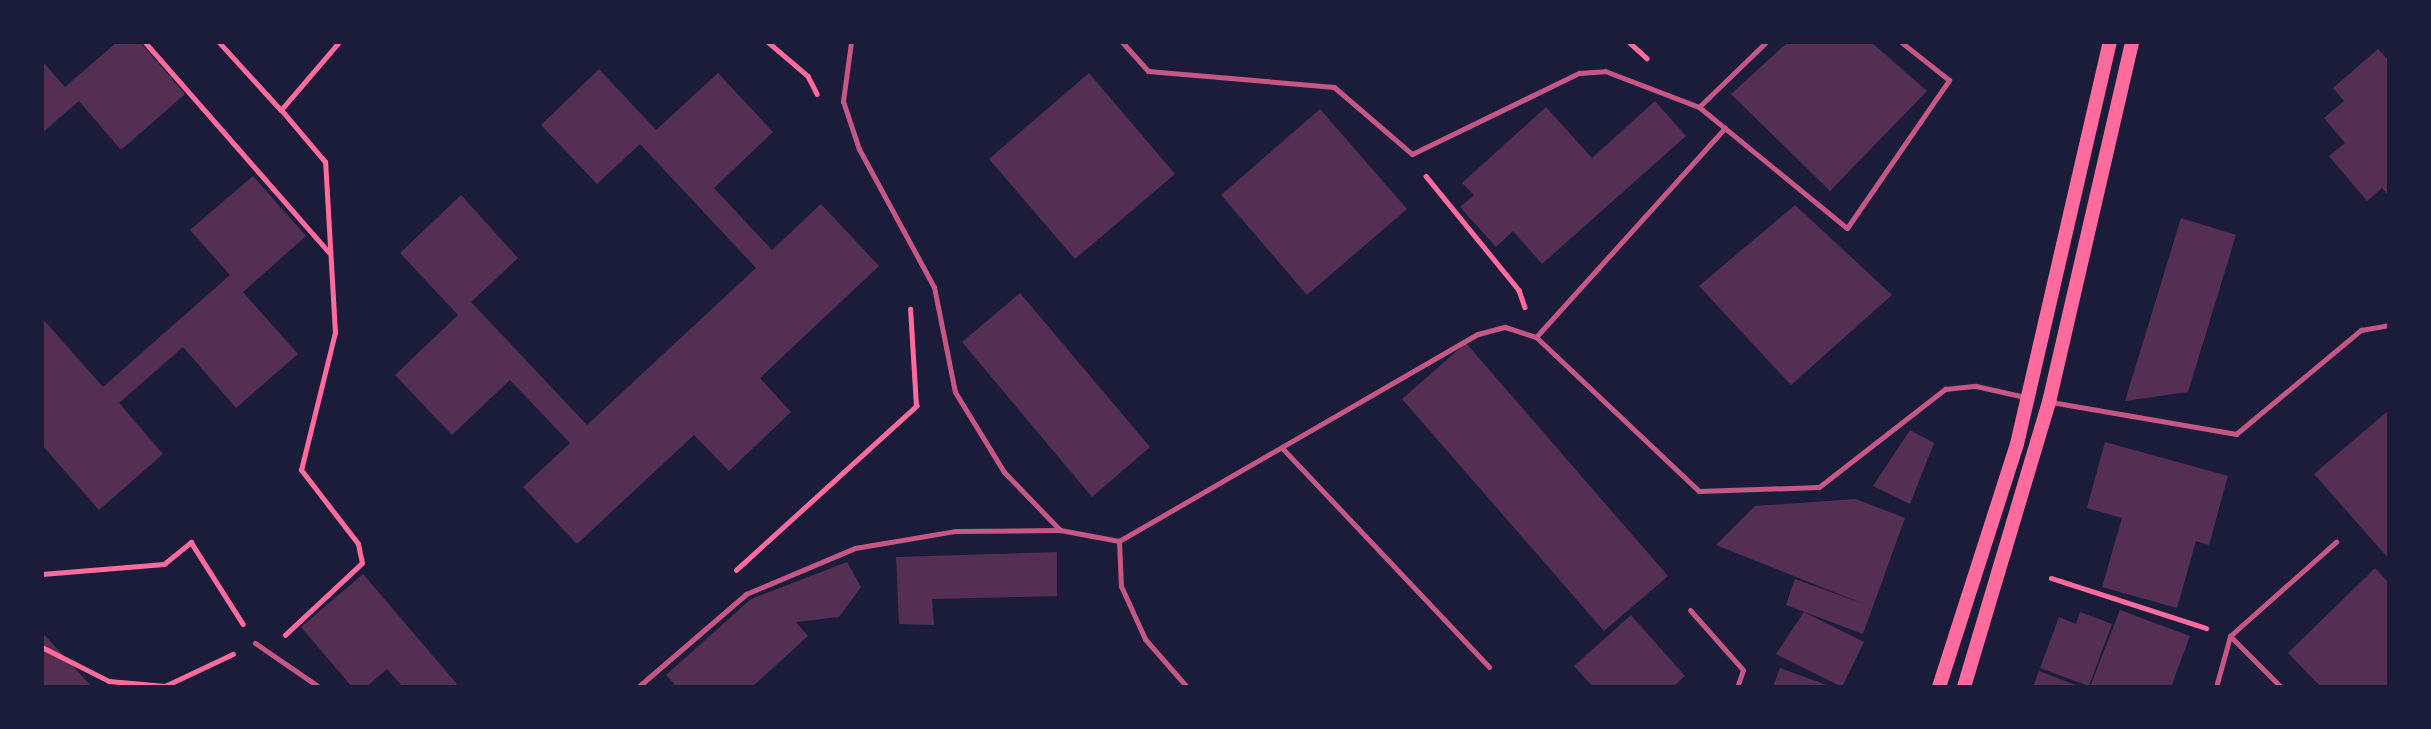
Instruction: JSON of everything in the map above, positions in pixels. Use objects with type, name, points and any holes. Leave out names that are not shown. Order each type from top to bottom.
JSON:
[{"type":"main road","points":[[1939,687],[2028,397],[2110,42]]},
{"type":"main road","points":[[1964,687],[2049,402],[2132,42]]},
{"type":"lane","points":[[851,42],[843,101],[859,149],[934,287],[955,392],[1003,472],[1060,530]]},
{"type":"lane","points":[[1122,42],[1148,71],[1334,87],[1412,154],[1579,73],[1605,72],[1699,107],[1847,228],[1950,80],[1901,42]]},
{"type":"lane","points":[[1699,107],[1766,42]]},
{"type":"lane","points":[[1536,337],[1726,128]]},
{"type":"lane","points":[[2049,402],[2236,434],[2361,330],[2389,325]]},
{"type":"lane","points":[[638,687],[746,594],[855,548],[956,531],[1060,530],[1119,541],[1283,449],[1478,334],[1505,327],[1536,337],[1699,491],[1819,487],[1945,389],[1976,386],[2028,397]]},
{"type":"lane","points":[[1283,449],[1489,667]]},
{"type":"lane","points":[[1119,541],[1122,586],[1145,639],[1187,687]]},
{"type":"lane","points":[[2216,687],[2230,636],[2336,542]]},
{"type":"lane","points":[[1690,610],[1744,670],[1737,687]]},
{"type":"lane","points":[[2230,636],[2281,687]]},
{"type":"lane","points":[[255,643],[319,687]]},
{"type":"path","points":[[145,42],[330,253]]},
{"type":"path","points":[[219,42],[325,162],[335,343],[301,470],[358,544],[362,563],[267,651]]},
{"type":"path","points":[[281,110],[339,42]]},
{"type":"path","points":[[768,42],[808,76],[820,99]]},
{"type":"path","points":[[1629,42],[1651,62]]},
{"type":"path","points":[[1438,195],[1519,290]]},
{"type":"path","points":[[733,573],[748,552],[916,406],[910,303]]},
{"type":"path","points":[[42,574],[164,564],[191,542],[255,643],[165,686],[109,681],[42,647]]},
{"type":"path","points":[[2051,578],[2230,636]]},
{"type":"building","points":[[117,42],[140,42],[185,94],[121,150],[79,101],[42,133],[42,61],[65,87]]},
{"type":"building","points":[[1788,42],[1871,42],[1927,91],[1830,191],[1731,94]]},
{"type":"building","points":[[2378,49],[2389,61],[2389,196],[2382,188],[2367,201],[2329,156],[2345,143],[2324,118],[2344,101],[2333,88]]},
{"type":"building","points":[[599,69],[656,130],[718,73],[773,132],[714,188],[772,250],[821,204],[879,266],[760,378],[791,412],[729,471],[694,435],[577,544],[523,487],[570,443],[510,380],[452,435],[395,375],[458,315],[400,253],[461,195],[518,258],[471,302],[587,425],[756,268],[640,144],[597,184],[541,125]]},
{"type":"building","points":[[1089,73],[1175,174],[1075,259],[989,159]]},
{"type":"building","points":[[1655,101],[1686,136],[1542,264],[1513,231],[1496,247],[1460,207],[1474,195],[1462,183],[1546,107],[1592,158]]},
{"type":"building","points":[[1320,109],[1407,209],[1307,295],[1221,195]]},
{"type":"building","points":[[253,176],[306,236],[243,292],[298,354],[236,408],[183,347],[119,403],[163,454],[99,510],[42,445],[42,318],[103,387],[230,275],[190,230]]},
{"type":"building","points":[[1795,205],[1892,295],[1791,385],[1699,286]]},
{"type":"building","points":[[2181,218],[2236,235],[2188,392],[2125,401]]},
{"type":"building","points":[[1020,293],[1150,447],[1092,497],[962,342]]},
{"type":"building","points":[[1466,343],[1668,576],[1604,631],[1402,399]]},
{"type":"building","points":[[2389,410],[2389,559],[2314,474]]},
{"type":"building","points":[[1910,430],[1934,443],[1910,504],[1873,486]]},
{"type":"building","points":[[2105,442],[2228,476],[2209,545],[2196,541],[2177,608],[2102,587],[2122,518],[2087,508]]},
{"type":"building","points":[[1856,499],[1905,518],[1863,634],[1786,605],[1795,579],[1864,604],[1716,545],[1755,506]]},
{"type":"building","points":[[1057,552],[1057,596],[932,599],[934,625],[899,624],[896,557]]},
{"type":"building","points":[[847,562],[861,587],[839,617],[796,622],[808,636],[752,687],[677,687],[666,675],[751,599]]},
{"type":"building","points":[[2375,568],[2389,583],[2389,687],[2321,687],[2288,653]]},
{"type":"building","points":[[363,574],[457,684],[454,687],[403,687],[387,669],[366,687],[352,687],[301,627]]},
{"type":"building","points":[[2120,610],[2190,636],[2171,687],[2090,687]]},
{"type":"building","points":[[1804,612],[1864,642],[1842,687],[1776,654]]},
{"type":"building","points":[[2080,612],[2112,624],[2089,686],[2040,668],[2059,617],[2076,624]]},
{"type":"building","points":[[1631,615],[1685,676],[1673,687],[1593,687],[1574,666]]},
{"type":"building","points":[[42,632],[92,687],[42,687]]},
{"type":"building","points":[[1780,668],[1832,687],[1773,687]]},
{"type":"building","points":[[2039,671],[2081,687],[2033,687]]}]
